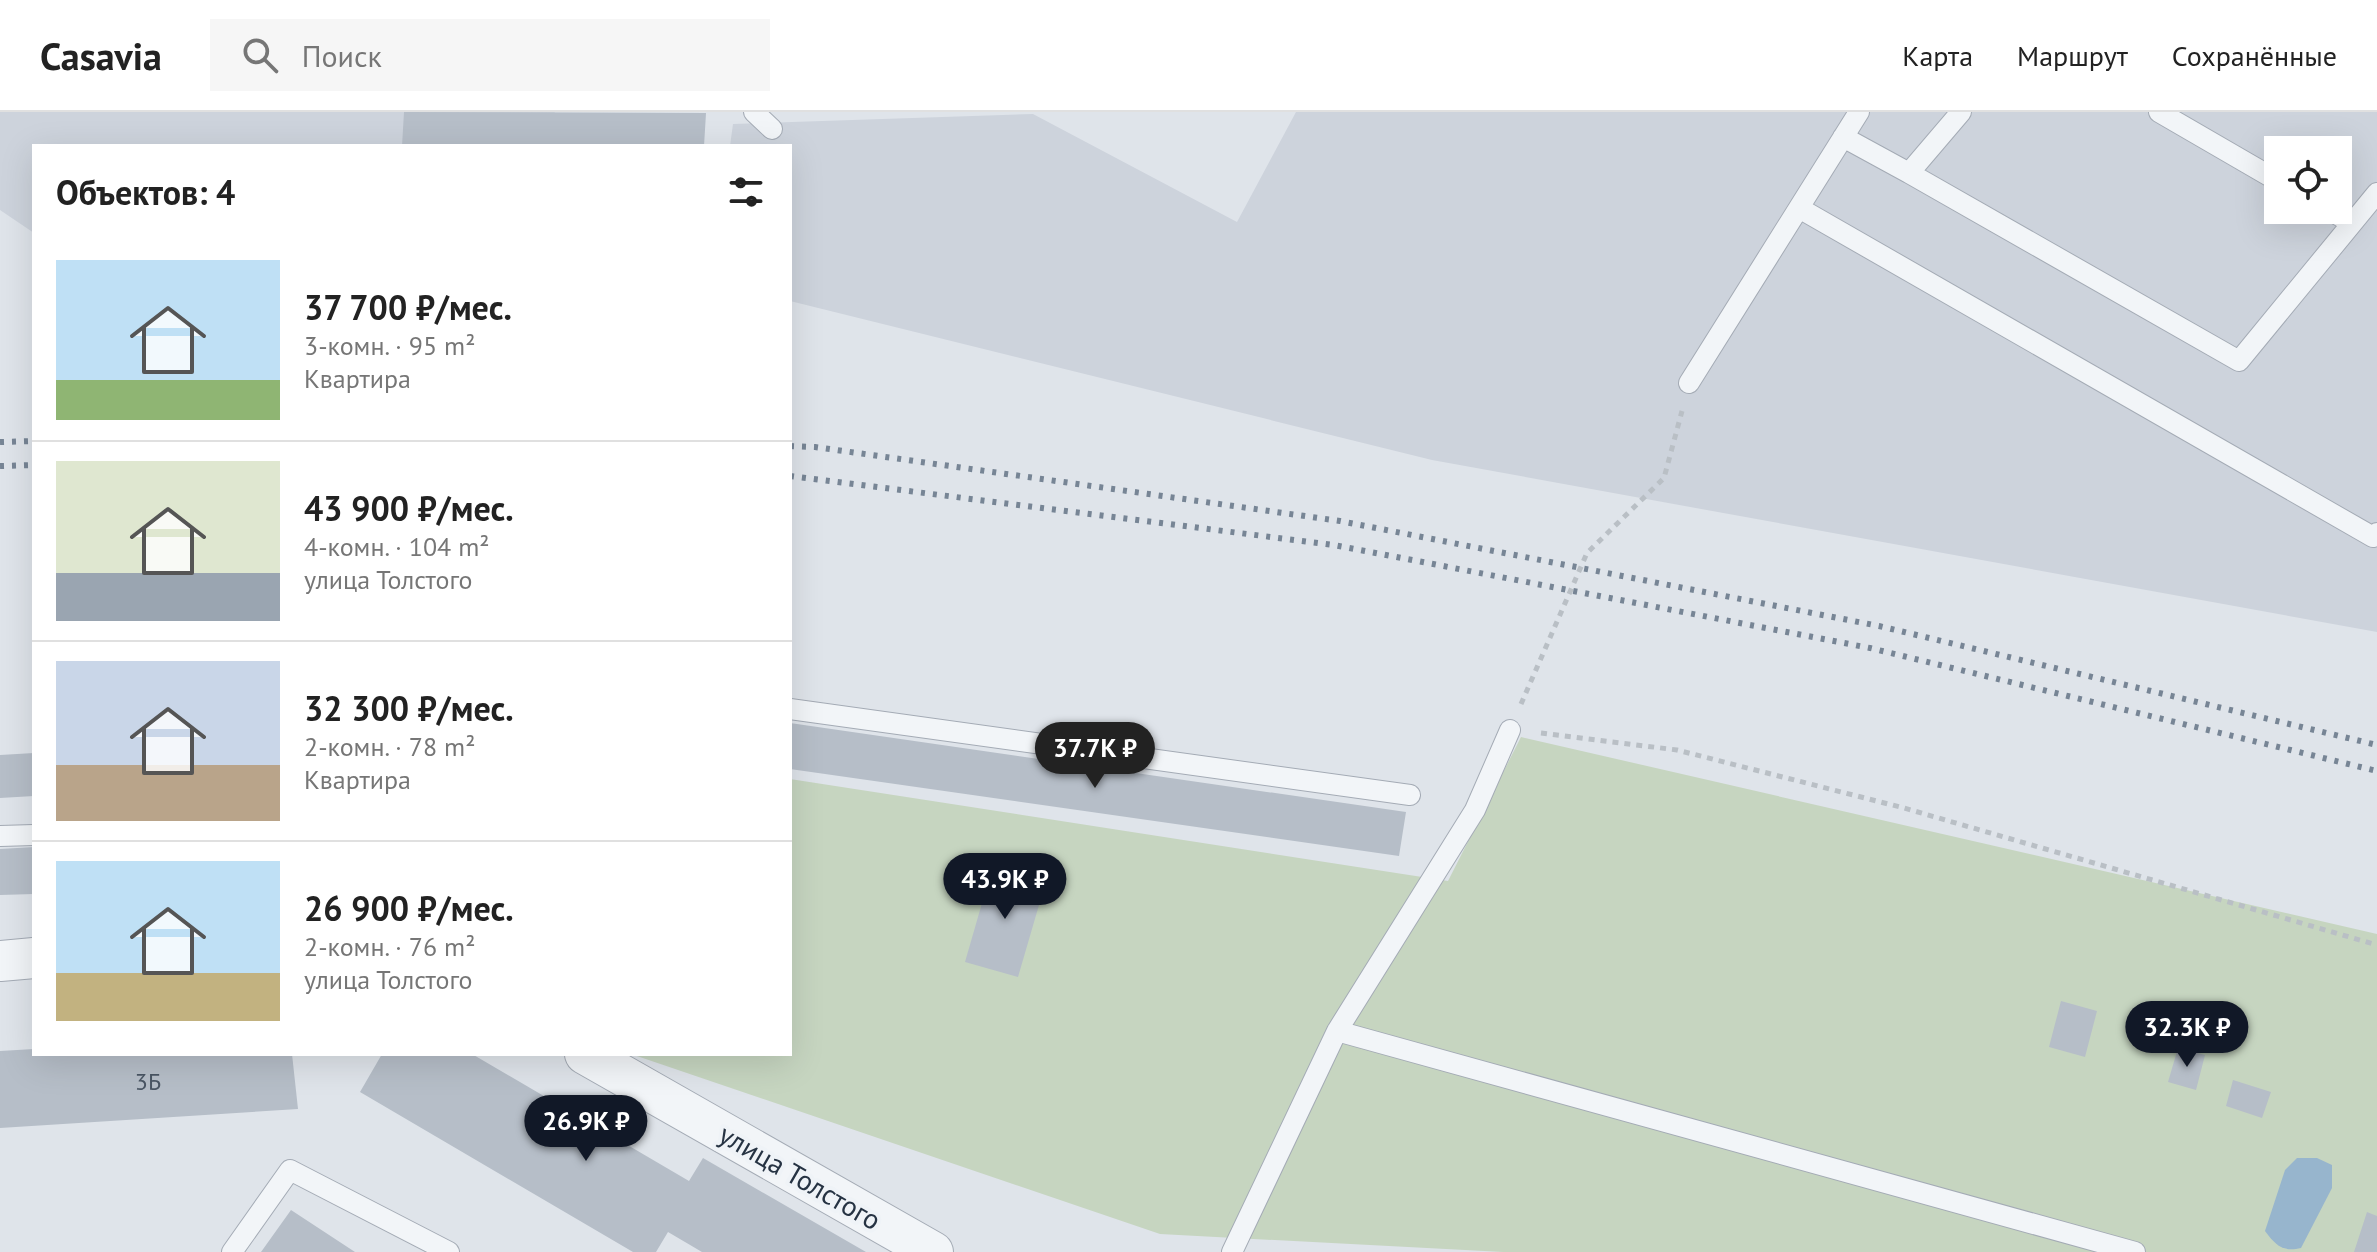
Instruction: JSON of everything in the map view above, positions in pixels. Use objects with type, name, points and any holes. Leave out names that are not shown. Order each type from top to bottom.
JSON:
[{"type":"street","points":[[0,961],[32,958]]},
{"type":"street","name":"улица Толстого","points":[[589,1056],[933,1252]]},
{"type":"lane","points":[[754,112],[772,129]]},
{"type":"lane","points":[[1689,383],[1859,112]]},
{"type":"lane","points":[[1909,173],[1961,112]]},
{"type":"lane","points":[[2159,112],[2264,173]]},
{"type":"lane","points":[[1843,137],[2239,361],[2351,224]]},
{"type":"lane","points":[[2352,223],[2377,193]]},
{"type":"lane","points":[[1799,208],[2373,537],[2377,533]]},
{"type":"lane","points":[[792,709],[1410,795]]},
{"type":"lane","points":[[1232,1252],[1337,1031],[1475,810],[1510,730]]},
{"type":"lane","points":[[0,836],[32,835]]},
{"type":"lane","points":[[1337,1031],[2135,1252]]},
{"type":"lane","points":[[232,1252],[290,1170],[449,1252]]},
{"type":"path","points":[[1689,383],[1664,478],[1587,553],[1510,730],[1677,750],[1904,808],[2377,945]]},
{"type":"shaded area","points":[[0,112],[555,112],[535,144],[32,144],[32,232],[0,210]]},
{"type":"shaded area","points":[[1296,112],[2377,112],[2377,632],[1432,460],[792,301],[792,144],[730,144],[733,124],[1033,114],[1237,222]]},
{"type":"green space","points":[[1521,737],[2377,934],[2377,1252],[1503,1252],[1160,1234],[637,1056],[792,1056],[792,779],[1448,881]]},
{"type":"water","points":[[2297,1158],[2317,1158],[2332,1165],[2332,1188],[2301,1248],[2289,1249],[2276,1244],[2265,1231],[2285,1170]]},
{"type":"building","points":[[404,112],[706,113],[704,144],[402,144]]},
{"type":"building","points":[[792,723],[1406,812],[1399,856],[792,769]]},
{"type":"building","points":[[32,753],[32,796],[0,798],[0,755]]},
{"type":"building","points":[[32,847],[32,894],[0,895],[0,849]]},
{"type":"building","points":[[993,865],[1046,881],[1018,977],[965,962]]},
{"type":"building","points":[[2061,1001],[2097,1011],[2085,1057],[2049,1047]]},
{"type":"building","points":[[2178,1048],[2205,1055],[2196,1090],[2168,1082]]},
{"type":"building","points":[[32,1049],[32,1056],[292,1056],[298,1109],[0,1128],[0,1051]]},
{"type":"building","points":[[381,1056],[475,1056],[689,1181],[703,1158],[866,1252],[702,1252],[668,1232],[656,1252],[633,1252],[360,1092]]},
{"type":"building","points":[[2233,1080],[2271,1092],[2262,1118],[2226,1106]]},
{"type":"building","points":[[291,1210],[355,1252],[261,1252]]},
{"type":"building","points":[[2367,1212],[2377,1216],[2377,1252],[2354,1252]]},
{"type":"railway","points":[[0,442],[32,441]]},
{"type":"railway","points":[[792,446],[1340,521],[1879,626],[2377,745]]},
{"type":"railway","points":[[0,466],[32,465]]},
{"type":"railway","points":[[792,476],[1334,545],[1870,648],[2377,771]]}]
